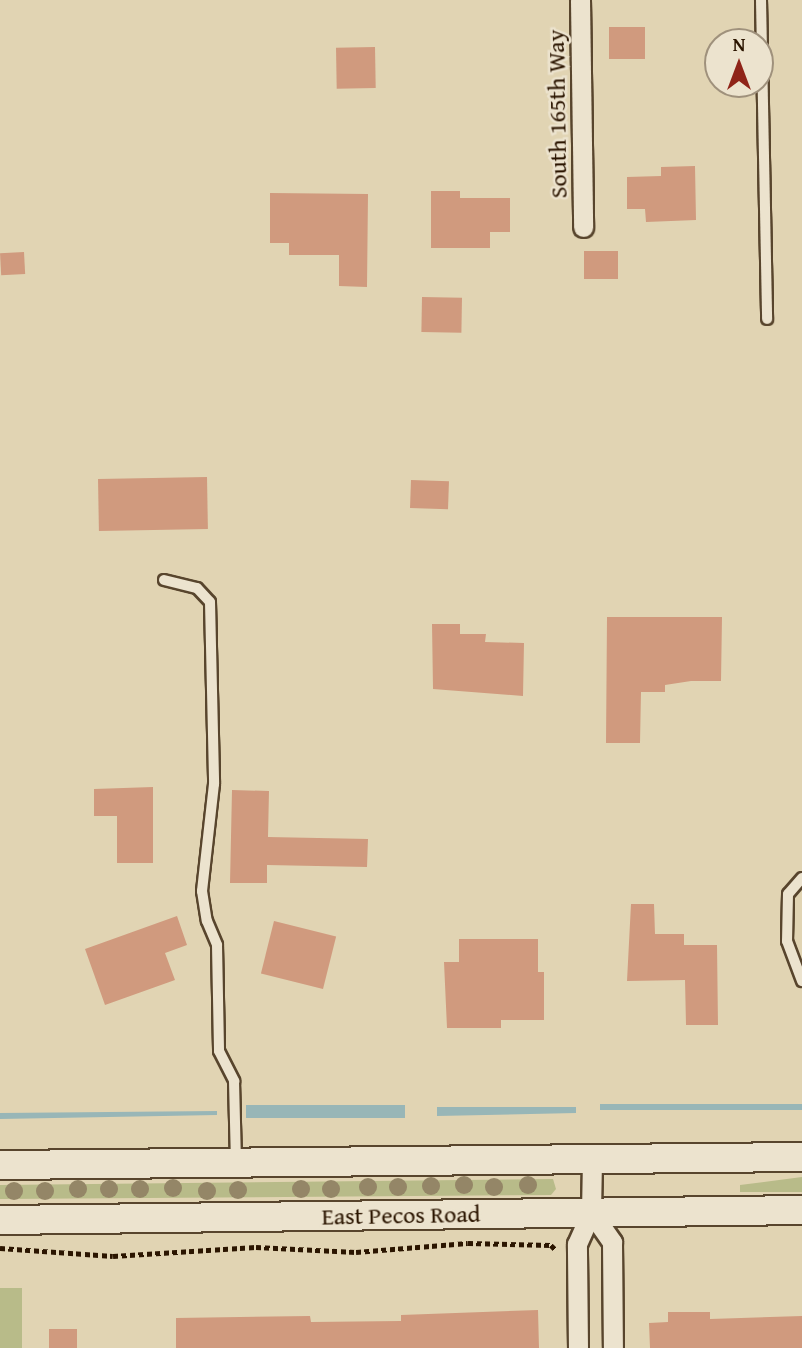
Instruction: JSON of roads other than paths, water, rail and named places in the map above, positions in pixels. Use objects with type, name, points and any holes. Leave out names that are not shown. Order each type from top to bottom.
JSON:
[{"type":"main road","points":[[0,1165],[802,1157]]},
{"type":"main road","name":"East Pecos Road","points":[[0,1220],[802,1210]]},
{"type":"street","name":"South 165th Way","points":[[580,0],[583,227]]},
{"type":"street","points":[[578,1348],[577,1244],[591,1212],[592,1159]]},
{"type":"street","points":[[591,1212],[612,1242],[613,1348]]},
{"type":"lane","points":[[761,0],[767,319]]},
{"type":"lane","points":[[164,579],[197,588],[210,601],[214,784],[202,891],[207,921],[217,945],[219,1051],[234,1081],[236,1162]]},
{"type":"lane","points":[[802,878],[788,894],[787,941],[802,981]]},
{"type":"water","points":[[600,1104],[802,1104],[802,1110],[600,1110]]},
{"type":"water","points":[[246,1105],[405,1105],[405,1118],[246,1118]]},
{"type":"water","points":[[437,1107],[576,1107],[576,1113],[437,1116]]},
{"type":"water","points":[[217,1111],[217,1115],[0,1119],[0,1113]]}]
